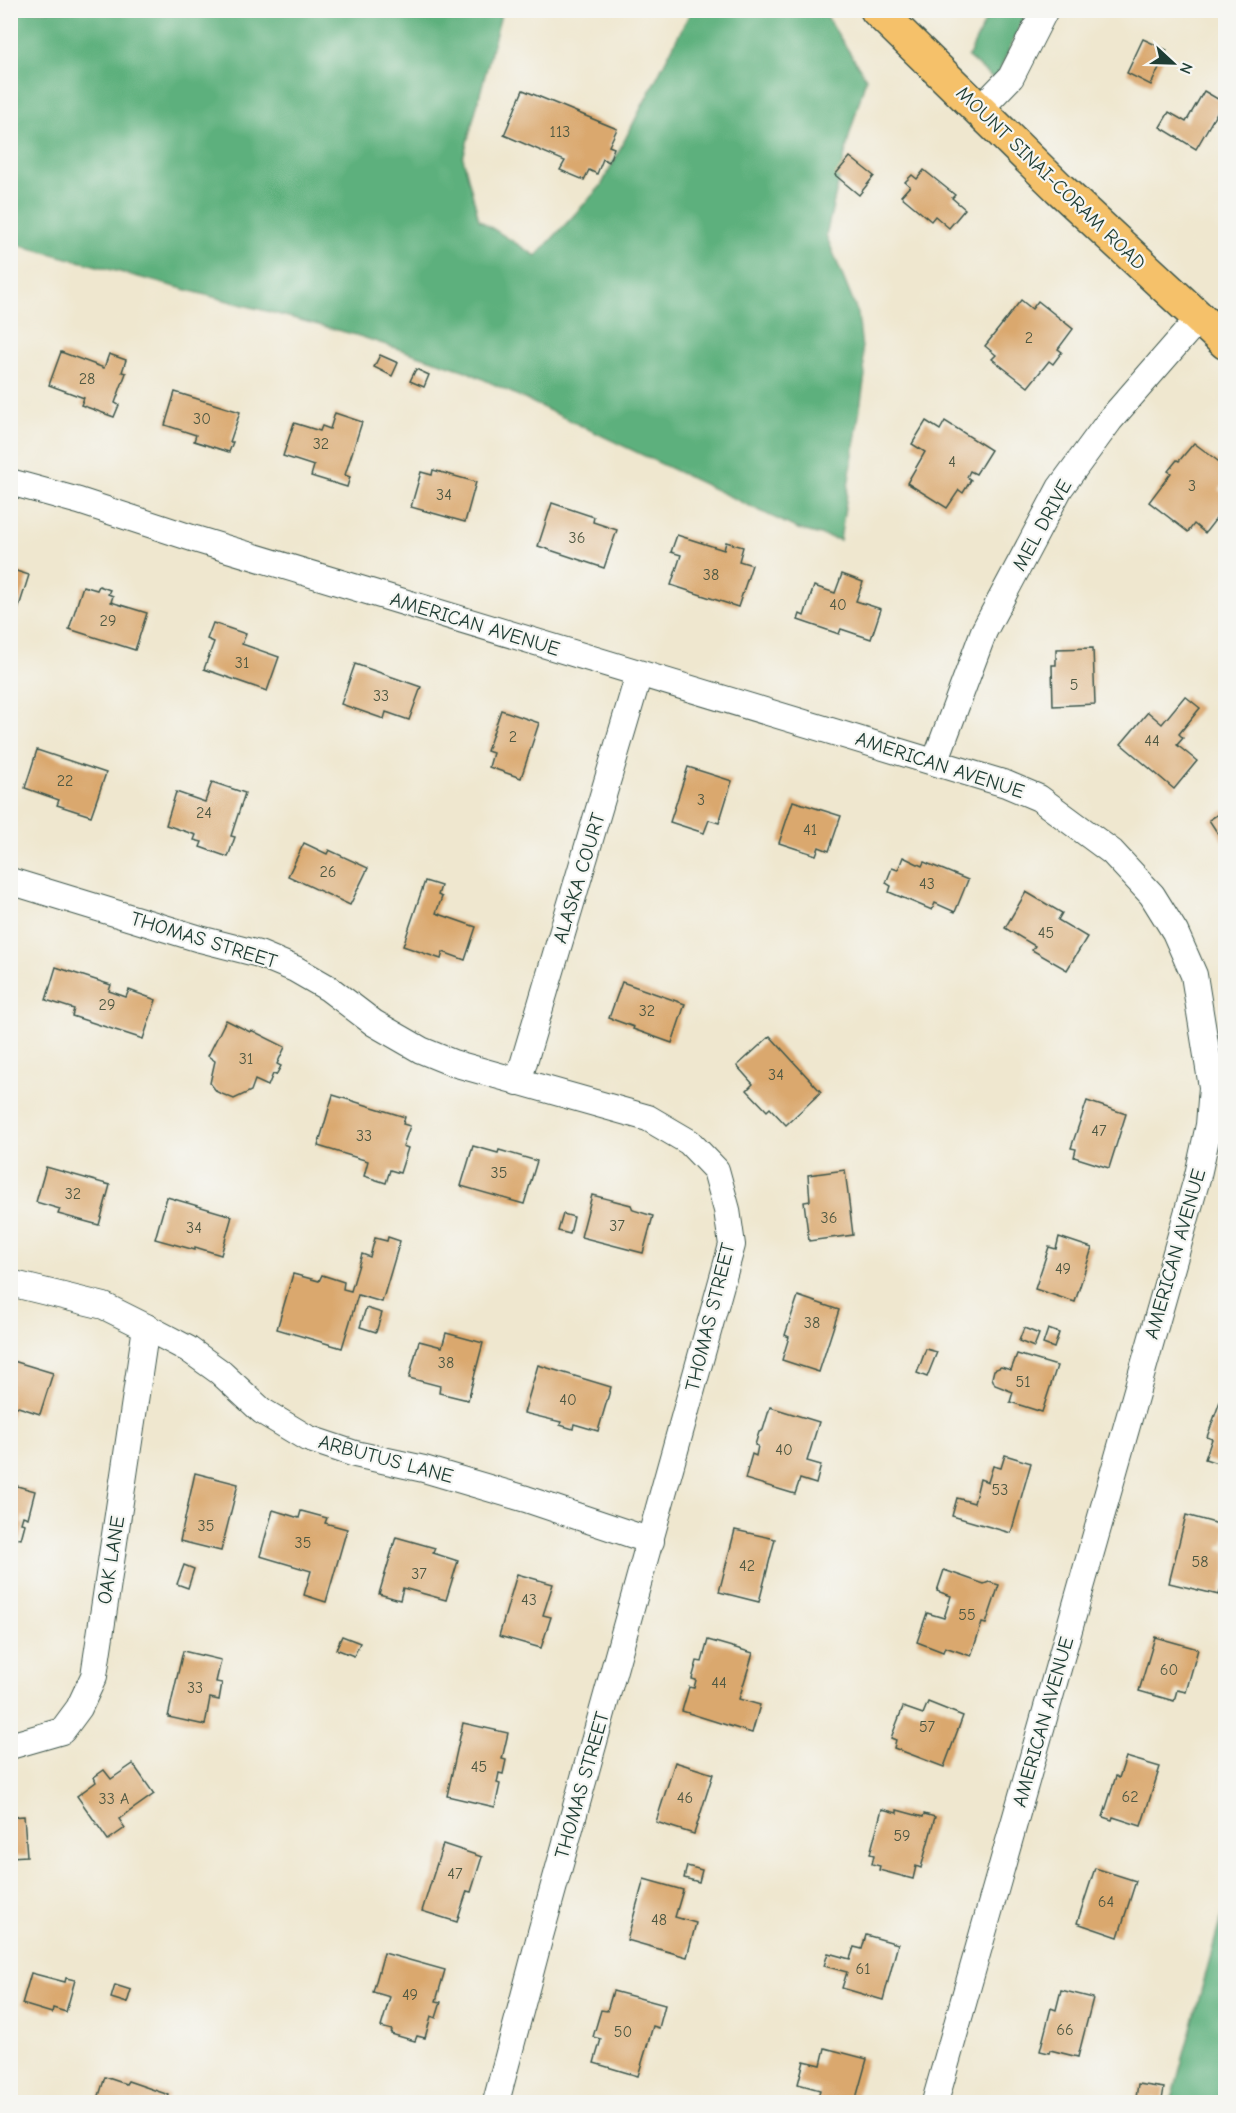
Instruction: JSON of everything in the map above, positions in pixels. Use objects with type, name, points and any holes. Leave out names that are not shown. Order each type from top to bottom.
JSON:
[{"type":"main road","name":"MOUNT SINAI-CORAM ROAD","points":[[878,10],[978,110],[1226,343]]},
{"type":"street","points":[[978,110],[1011,77],[1045,10]]},
{"type":"street","name":"MEL DRIVE","points":[[935,762],[984,631],[1060,488],[1110,420],[1199,318]]},
{"type":"street","name":"AMERICAN AVENUE","points":[[10,482],[79,501],[195,539],[639,675],[1006,784],[1039,798],[1112,852],[1152,895],[1175,932],[1194,975],[1212,1087],[1209,1125],[1198,1175],[935,2103]]},
{"type":"street","name":"ALASKA COURT","points":[[518,1082],[639,675]]},
{"type":"street","name":"THOMAS STREET","points":[[10,881],[200,939],[259,954],[295,969],[328,988],[374,1023],[421,1050],[453,1063],[648,1118],[689,1142],[716,1170],[727,1210],[732,1245],[540,1935],[496,2103]]},
{"type":"street","name":"ARBUTUS LANE","points":[[10,1283],[104,1306],[188,1348],[220,1372],[262,1411],[307,1438],[355,1454],[424,1469],[526,1499],[651,1541]]},
{"type":"street","name":"OAK LANE","points":[[10,1746],[62,1731],[79,1708],[94,1676],[146,1327]]},
{"type":"green space","points":[[10,11],[502,11],[463,158],[479,220],[536,256],[601,186],[691,11],[823,11],[866,78],[850,133],[826,235],[858,314],[865,375],[840,540],[798,529],[466,371],[356,335],[11,243]]},
{"type":"green space","points":[[990,11],[1027,11],[995,80],[968,57]]},
{"type":"green space","points":[[1225,1903],[1225,2102],[1171,2102]]},
{"type":"building","points":[[1143,39],[1167,50],[1151,85],[1127,73]]},
{"type":"building","points":[[523,90],[617,129],[609,146],[614,148],[609,162],[603,159],[597,174],[589,170],[584,180],[560,170],[565,161],[504,135]]},
{"type":"building","points":[[1204,91],[1223,102],[1196,149],[1160,127],[1169,112],[1186,122]]},
{"type":"building","points":[[850,157],[874,176],[859,195],[835,175]]},
{"type":"building","points":[[924,170],[955,195],[952,198],[965,209],[949,228],[935,216],[931,221],[901,196],[910,186],[905,182],[912,175],[917,179]]},
{"type":"building","points":[[1021,300],[1032,309],[1038,301],[1073,329],[1058,349],[1062,352],[1053,364],[1049,361],[1028,387],[992,359],[996,355],[985,346]]},
{"type":"building","points":[[61,352],[104,368],[109,354],[126,360],[122,372],[126,373],[115,403],[119,405],[114,417],[81,405],[84,398],[49,385]]},
{"type":"building","points":[[380,355],[398,363],[392,376],[374,367]]},
{"type":"building","points":[[416,369],[429,375],[424,387],[410,381]]},
{"type":"building","points":[[175,392],[240,412],[229,452],[194,441],[196,435],[165,425]]},
{"type":"building","points":[[335,413],[362,422],[345,475],[350,477],[347,487],[311,476],[314,466],[283,456],[294,423],[320,431],[322,426],[330,429]]},
{"type":"building","points":[[926,421],[940,430],[945,421],[991,450],[976,474],[970,471],[967,477],[971,480],[963,493],[959,490],[947,508],[907,483],[925,452],[912,444]]},
{"type":"building","points":[[1194,443],[1226,467],[1226,482],[1219,490],[1226,495],[1226,506],[1205,533],[1194,524],[1188,532],[1149,502],[1171,473],[1168,471]]},
{"type":"building","points":[[433,470],[476,482],[465,522],[411,507],[421,472],[432,475]]},
{"type":"building","points":[[552,503],[594,517],[593,522],[617,530],[604,568],[538,546]]},
{"type":"building","points":[[677,535],[724,550],[726,542],[743,547],[739,561],[752,565],[738,607],[671,585],[681,555],[671,552]]},
{"type":"building","points":[[10,569],[29,575],[18,610],[10,607]]},
{"type":"building","points":[[842,574],[863,582],[856,601],[881,609],[871,639],[841,629],[839,634],[798,620],[800,614],[804,616],[814,586],[835,593]]},
{"type":"building","points":[[83,586],[97,590],[99,586],[110,590],[108,594],[113,596],[111,602],[147,613],[135,650],[69,629]]},
{"type":"building","points":[[213,623],[246,634],[242,644],[279,657],[267,691],[204,669],[214,642],[207,639]]},
{"type":"building","points":[[1093,648],[1095,704],[1053,706],[1052,665],[1056,665],[1056,649]]},
{"type":"building","points":[[355,664],[421,687],[409,720],[386,712],[384,719],[341,704]]},
{"type":"building","points":[[1185,696],[1200,708],[1179,734],[1183,738],[1177,745],[1197,761],[1174,789],[1121,744],[1148,712],[1162,724]]},
{"type":"building","points":[[501,710],[539,723],[521,778],[489,767],[493,753],[487,751]]},
{"type":"building","points":[[37,750],[106,773],[91,816],[57,805],[59,800],[25,788]]},
{"type":"building","points":[[688,767],[732,781],[719,823],[709,820],[704,833],[670,822]]},
{"type":"building","points":[[212,782],[245,793],[231,836],[235,837],[228,857],[200,847],[202,842],[194,840],[196,835],[166,825],[176,792],[205,802]]},
{"type":"building","points":[[793,801],[841,816],[829,851],[819,847],[816,855],[779,843]]},
{"type":"building","points":[[1226,809],[1226,842],[1224,843],[1209,820]]},
{"type":"building","points":[[304,843],[327,854],[329,850],[368,868],[350,905],[288,876]]},
{"type":"building","points":[[903,857],[922,866],[924,862],[968,880],[955,912],[935,903],[932,910],[889,892],[891,886],[886,883],[892,868],[898,870]]},
{"type":"building","points":[[425,881],[441,886],[438,895],[442,897],[436,913],[476,927],[465,960],[443,952],[441,959],[403,946]]},
{"type":"building","points":[[1026,892],[1062,913],[1058,920],[1087,937],[1067,970],[1032,950],[1035,946],[1005,928]]},
{"type":"building","points":[[56,967],[111,985],[109,991],[126,997],[129,990],[156,1000],[143,1039],[72,1016],[74,1009],[46,1000]]},
{"type":"building","points":[[622,982],[685,1004],[672,1043],[609,1018]]},
{"type":"building","points":[[226,1020],[285,1047],[277,1064],[281,1066],[276,1075],[273,1074],[268,1086],[255,1080],[251,1091],[234,1099],[217,1092],[210,1083],[215,1061],[208,1056]]},
{"type":"building","points":[[770,1036],[821,1092],[786,1125],[770,1108],[767,1111],[747,1090],[753,1084],[737,1066]]},
{"type":"building","points":[[333,1095],[405,1117],[403,1124],[410,1126],[403,1146],[408,1148],[400,1173],[390,1170],[386,1183],[364,1176],[368,1161],[318,1146]]},
{"type":"building","points":[[1087,1101],[1126,1114],[1109,1168],[1074,1157],[1076,1149],[1071,1148]]},
{"type":"building","points":[[473,1146],[498,1153],[499,1150],[537,1161],[524,1204],[461,1186]]},
{"type":"building","points":[[46,1167],[110,1185],[99,1225],[58,1214],[60,1209],[36,1202]]},
{"type":"building","points":[[845,1170],[853,1235],[809,1241],[804,1202],[810,1201],[808,1175]]},
{"type":"building","points":[[592,1195],[631,1205],[633,1210],[653,1216],[643,1253],[581,1237]]},
{"type":"building","points":[[167,1197],[232,1216],[221,1255],[155,1239]]},
{"type":"building","points":[[563,1214],[574,1217],[570,1234],[558,1231]]},
{"type":"building","points":[[388,1237],[400,1241],[382,1302],[358,1295],[342,1348],[277,1329],[293,1274],[319,1281],[322,1275],[344,1282],[343,1289],[351,1291],[362,1254],[370,1257],[375,1238],[387,1241]]},
{"type":"building","points":[[1059,1237],[1092,1248],[1075,1302],[1035,1289],[1049,1247],[1056,1249]]},
{"type":"building","points":[[798,1296],[839,1310],[819,1372],[782,1360],[789,1337],[785,1335]]},
{"type":"building","points":[[366,1308],[382,1313],[376,1332],[360,1327]]},
{"type":"building","points":[[1024,1328],[1039,1334],[1034,1347],[1019,1341]]},
{"type":"building","points":[[1048,1329],[1059,1333],[1054,1348],[1043,1344]]},
{"type":"building","points":[[446,1333],[483,1343],[468,1400],[439,1393],[440,1386],[409,1378],[419,1341],[442,1347]]},
{"type":"building","points":[[926,1349],[937,1352],[927,1377],[917,1373]]},
{"type":"building","points":[[1017,1354],[1057,1366],[1042,1412],[1010,1402],[1013,1392],[995,1385],[992,1378],[994,1370],[1001,1367],[1011,1370]]},
{"type":"building","points":[[10,1360],[53,1373],[40,1414],[15,1406],[10,1419]]},
{"type":"building","points":[[538,1365],[611,1387],[598,1431],[574,1424],[573,1429],[560,1425],[561,1422],[524,1413]]},
{"type":"building","points":[[1222,1396],[1226,1397],[1226,1466],[1205,1459],[1212,1439],[1207,1437]]},
{"type":"building","points":[[770,1407],[819,1422],[807,1461],[821,1465],[816,1484],[800,1479],[795,1494],[745,1479],[752,1454],[756,1456],[758,1446],[755,1445],[759,1432],[763,1430]]},
{"type":"building","points":[[1005,1455],[1031,1463],[1011,1533],[952,1516],[957,1498],[974,1503],[980,1479],[988,1482],[993,1466],[1001,1468]]},
{"type":"building","points":[[195,1473],[238,1484],[221,1551],[180,1541]]},
{"type":"building","points":[[10,1484],[35,1491],[28,1518],[23,1516],[21,1523],[25,1524],[21,1539],[16,1538],[11,1557]]},
{"type":"building","points":[[273,1510],[299,1518],[301,1511],[327,1518],[325,1523],[347,1529],[326,1602],[304,1595],[311,1571],[260,1556]]},
{"type":"building","points":[[1186,1515],[1226,1526],[1224,1545],[1221,1544],[1219,1550],[1226,1552],[1226,1572],[1219,1595],[1169,1583]]},
{"type":"building","points":[[735,1530],[775,1539],[759,1602],[719,1592]]},
{"type":"building","points":[[396,1537],[435,1548],[433,1553],[458,1561],[446,1600],[403,1588],[400,1600],[379,1594]]},
{"type":"building","points":[[184,1565],[194,1569],[188,1588],[177,1584]]},
{"type":"building","points":[[944,1570],[984,1584],[989,1582],[999,1585],[986,1624],[982,1623],[971,1656],[945,1647],[943,1652],[917,1642],[927,1613],[944,1618],[951,1596],[937,1591]]},
{"type":"building","points":[[517,1574],[553,1584],[543,1615],[551,1617],[541,1648],[499,1636]]},
{"type":"building","points":[[342,1636],[360,1643],[354,1656],[336,1649]]},
{"type":"building","points":[[1155,1637],[1198,1649],[1186,1692],[1177,1690],[1174,1701],[1139,1691]]},
{"type":"building","points":[[708,1640],[753,1653],[739,1699],[760,1705],[752,1733],[682,1711],[689,1687],[694,1688],[696,1680],[692,1679],[697,1661],[702,1662]]},
{"type":"building","points":[[183,1651],[221,1660],[216,1682],[222,1683],[219,1700],[210,1698],[205,1725],[168,1717]]},
{"type":"building","points":[[928,1702],[963,1716],[944,1767],[894,1748],[896,1740],[891,1738],[903,1707],[923,1714]]},
{"type":"building","points":[[463,1723],[508,1733],[502,1759],[506,1760],[503,1774],[499,1773],[497,1783],[500,1784],[495,1807],[447,1796]]},
{"type":"building","points":[[1126,1757],[1160,1767],[1141,1826],[1113,1817],[1112,1820],[1103,1817],[1116,1776],[1119,1778]]},
{"type":"building","points":[[675,1762],[713,1774],[694,1834],[656,1822]]},
{"type":"building","points":[[133,1764],[154,1794],[119,1819],[125,1828],[108,1840],[77,1796],[96,1782],[94,1777],[104,1770],[111,1779]]},
{"type":"building","points":[[882,1809],[935,1817],[921,1868],[916,1866],[913,1879],[879,1870],[880,1866],[872,1864],[874,1855],[870,1854]]},
{"type":"building","points":[[24,1816],[27,1856],[10,1857],[10,1817]]},
{"type":"building","points":[[443,1844],[482,1857],[471,1892],[467,1891],[457,1922],[422,1911]]},
{"type":"building","points":[[687,1866],[702,1870],[699,1882],[684,1878]]},
{"type":"building","points":[[1095,1868],[1136,1881],[1118,1937],[1077,1923]]},
{"type":"building","points":[[644,1879],[683,1890],[675,1917],[696,1923],[687,1957],[627,1940]]},
{"type":"building","points":[[866,1935],[898,1944],[883,2000],[842,1988],[847,1972],[824,1966],[828,1953],[850,1959],[854,1947],[862,1949]]},
{"type":"building","points":[[384,1953],[445,1970],[436,2001],[441,2002],[436,2018],[431,2016],[425,2038],[417,2036],[415,2041],[391,2034],[392,2030],[381,2027],[390,1997],[373,1992]]},
{"type":"building","points":[[31,1973],[65,1982],[66,1978],[75,1980],[66,2012],[53,2008],[52,2013],[22,2004]]},
{"type":"building","points":[[115,1985],[131,1990],[127,2003],[111,1998]]},
{"type":"building","points":[[1061,1990],[1093,1998],[1078,2057],[1050,2050],[1049,2053],[1040,2051],[1051,2008],[1056,2010]]},
{"type":"building","points":[[613,1991],[665,2005],[659,2028],[653,2026],[638,2076],[594,2063],[601,2039],[593,2037],[601,2010],[607,2011]]},
{"type":"building","points":[[825,2048],[867,2059],[855,2102],[817,2102],[820,2090],[798,2084],[804,2061],[821,2065]]},
{"type":"building","points":[[105,2077],[126,2084],[128,2081],[169,2095],[167,2102],[97,2102]]},
{"type":"building","points":[[1138,2084],[1164,2088],[1162,2100],[1151,2098],[1150,2101],[1136,2098]]}]
